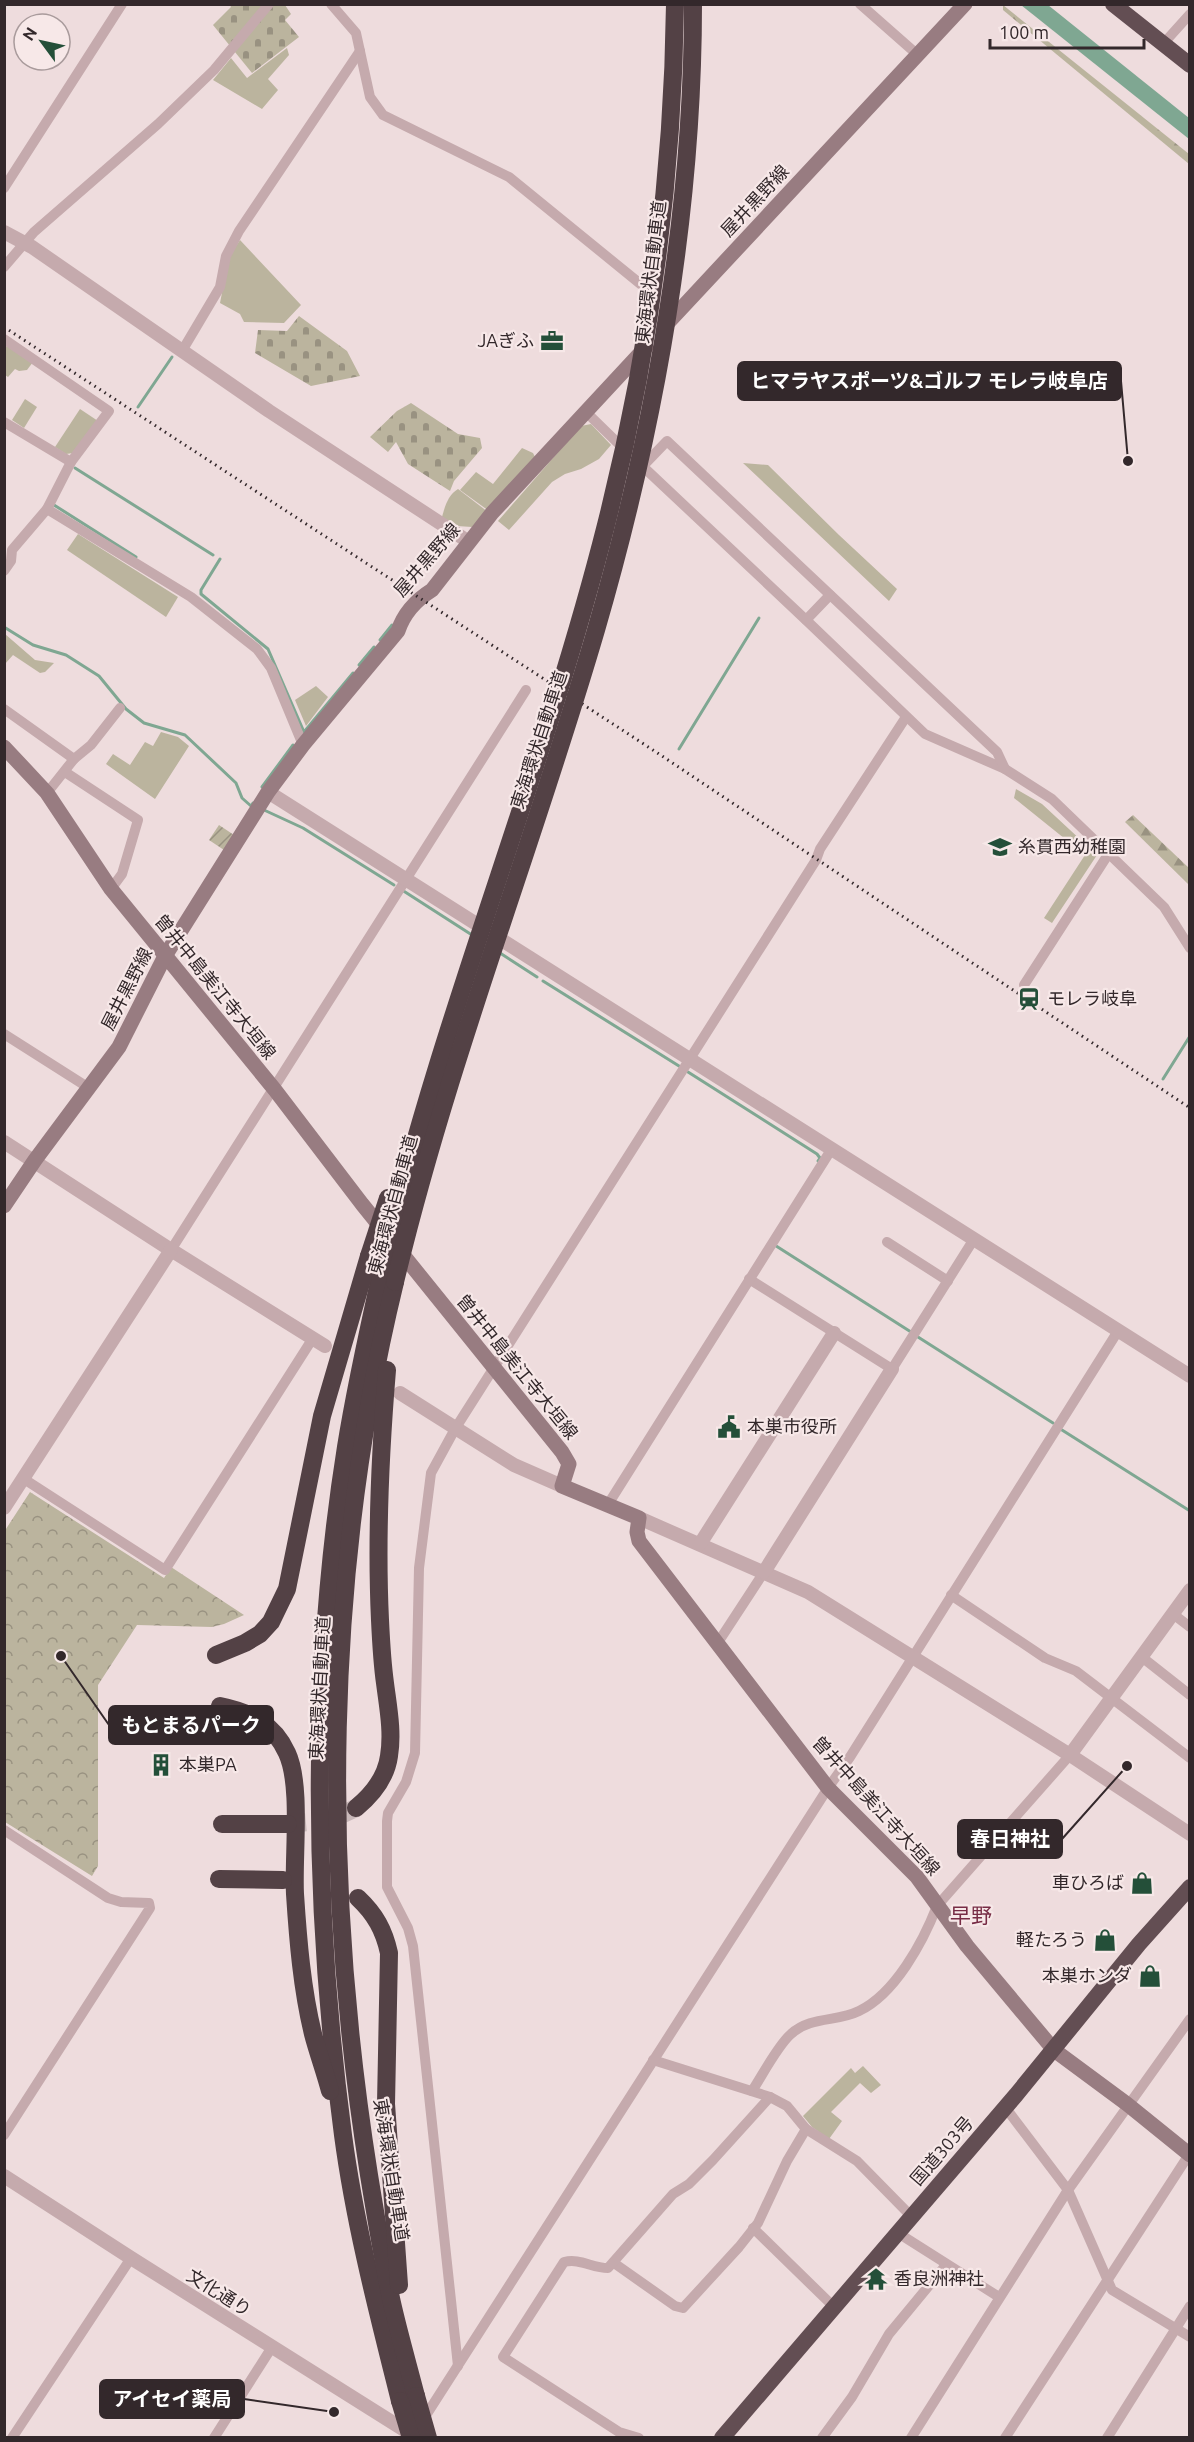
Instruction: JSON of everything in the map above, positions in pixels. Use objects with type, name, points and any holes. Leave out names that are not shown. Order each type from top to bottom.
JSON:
[{"type":"highway","name":"東海環状自動車道","points":[[417,2437],[408,2399],[375,2304],[343,2136],[325,1949],[321,1854],[321,1755],[325,1651],[333,1552],[346,1449],[376,1258],[403,1181],[427,1096],[557,697],[603,538],[627,437],[645,347],[659,250],[669,151],[675,4]]},
{"type":"highway","name":"東海環状自動車道","points":[[408,2399],[407,2361],[392,2303],[377,2222],[350,2046],[343,1954],[337,1836],[337,1764],[340,1677],[354,1505],[371,1400],[395,1282],[436,1127],[572,709],[636,479],[664,338],[675,261],[689,115],[693,4]]},
{"type":"highway","points":[[1113,4],[1190,65]]},
{"type":"highway","points":[[216,1655],[260,1634],[275,1614],[287,1588],[322,1416],[336,1365],[376,1258]]},
{"type":"highway","points":[[356,1808],[374,1791],[382,1779],[387,1767],[390,1743],[380,1620],[378,1509],[395,1282]]},
{"type":"highway","points":[[220,1706],[248,1713],[261,1720],[272,1729],[288,1755],[295,1793],[295,1893],[305,1985],[313,2032],[343,2136]]},
{"type":"highway","points":[[222,1824],[288,1824]]},
{"type":"highway","points":[[219,1879],[283,1880]]},
{"type":"highway","name":"国道303号","points":[[722,2438],[1005,2108],[1139,1944],[1190,1887]]},
{"type":"highway","points":[[358,1898],[377,1920],[385,1935],[389,1953],[386,2045],[387,2133],[407,2361]]},
{"type":"main road","name":"屋井黒野線","points":[[4,1206],[126,1035],[165,956],[268,792],[303,745],[398,631],[402,619],[432,590],[492,513],[919,56],[964,4]]},
{"type":"main road","name":"曽井中島美江寺大垣線","points":[[4,747],[24,766],[47,794],[111,889],[275,1090],[362,1204],[562,1452],[569,1464],[562,1486]]},
{"type":"main road","points":[[562,1486],[639,1518]]},
{"type":"main road","name":"曽井中島美江寺大垣線","points":[[639,1518],[637,1532],[639,1541],[828,1788],[917,1877],[937,1906],[1054,2049],[1189,2154]]},
{"type":"street","points":[[4,188],[122,4]]},
{"type":"street","points":[[4,267],[24,243],[158,124],[214,70],[269,4]]},
{"type":"street","points":[[331,4],[356,33],[370,97],[383,114],[508,177],[677,313]]},
{"type":"street","points":[[860,4],[919,56]]},
{"type":"street","points":[[1163,44],[1190,14]]},
{"type":"street","points":[[182,351],[220,286],[226,256],[238,231],[360,51]]},
{"type":"street","points":[[4,232],[24,243],[469,542]]},
{"type":"street","points":[[4,339],[109,411],[71,462],[47,509],[12,550],[11,561],[4,571]]},
{"type":"street","points":[[586,412],[925,734],[1005,769],[1052,799],[1164,907],[1190,948]]},
{"type":"street","points":[[4,422],[71,462]]},
{"type":"street","points":[[642,467],[667,441],[997,752],[1005,769]]},
{"type":"street","points":[[47,509],[190,597],[257,649],[271,668],[303,745]]},
{"type":"street","points":[[806,620],[830,595]]},
{"type":"street","points":[[4,1508],[275,1090],[405,878],[526,690]]},
{"type":"street","points":[[47,794],[74,759],[91,745],[120,708]]},
{"type":"street","points":[[4,709],[74,759]]},
{"type":"street","points":[[458,2366],[413,1946],[408,1928],[387,1887],[388,1813],[406,1782],[415,1753],[419,1568],[431,1473],[455,1429],[691,1059],[816,860],[820,849],[906,717]]},
{"type":"street","points":[[65,771],[138,820],[122,874],[111,889]]},
{"type":"street","points":[[268,792],[1190,1376]]},
{"type":"street","points":[[1024,984],[1109,853]]},
{"type":"street","points":[[4,1034],[89,1088]]},
{"type":"street","points":[[4,1142],[319,1342],[165,1570],[24,1479]]},
{"type":"street","points":[[607,1506],[831,1150]]},
{"type":"street","points":[[717,1644],[974,1239]]},
{"type":"street","points":[[887,1242],[948,1281]]},
{"type":"street","points":[[749,1279],[892,1369]]},
{"type":"street","points":[[417,2437],[458,2366],[850,1757],[1118,1331]]},
{"type":"street","points":[[700,1544],[834,1333]]},
{"type":"street","points":[[400,1393],[514,1465],[562,1486]]},
{"type":"street","points":[[639,1518],[764,1572],[824,1601],[1070,1755],[1190,1834]]},
{"type":"street","points":[[752,2091],[790,2035],[811,2022],[858,2012],[882,1996],[926,1934],[937,1906],[1070,1755],[1143,1658],[1190,1590]]},
{"type":"street","points":[[951,1595],[1045,1658],[1076,1671],[1190,1758]]},
{"type":"street","points":[[1173,1614],[1190,1627]]},
{"type":"street","points":[[1143,1658],[1190,1695]]},
{"type":"street","points":[[4,1830],[108,1898],[121,1902],[149,1903],[150,1908],[4,2135]]},
{"type":"street","points":[[911,2438],[1068,2190],[1127,2104],[1190,2019]]},
{"type":"street","points":[[653,2060],[770,2097],[787,2106],[806,2129],[857,2162],[911,2216]]},
{"type":"street","points":[[639,2438],[619,2432],[502,2357],[564,2262],[575,2259],[598,2268],[608,2268],[673,2194],[689,2184],[731,2143],[770,2097]]},
{"type":"street","points":[[1005,2108],[1068,2190],[1112,2290],[1190,2337]]},
{"type":"street","points":[[614,2263],[675,2306],[683,2308],[753,2228],[806,2129]]},
{"type":"street","points":[[1005,2438],[1189,2154]]},
{"type":"street","name":"文化通り","points":[[4,2176],[417,2437]]},
{"type":"street","points":[[753,2228],[834,2307]]},
{"type":"street","points":[[898,2233],[999,2298]]},
{"type":"street","points":[[12,2438],[131,2258]]},
{"type":"street","points":[[822,2438],[852,2397],[889,2334],[946,2265]]},
{"type":"street","points":[[1107,2438],[1190,2306]]},
{"type":"street","points":[[214,2438],[272,2347]]},
{"type":"green space","points":[[230,5],[285,5],[291,14],[285,20],[299,37],[252,73],[213,25],[231,7]]},
{"type":"green space","points":[[1003,5],[1189,154],[1189,164],[1003,10]]},
{"type":"green space","points":[[287,48],[289,55],[268,79],[278,90],[262,109],[213,80],[231,58],[247,78]]},
{"type":"green space","points":[[240,240],[301,305],[284,323],[244,322],[240,314],[220,303],[229,257]]},
{"type":"green space","points":[[299,316],[347,351],[360,376],[311,386],[255,353],[258,330],[287,331]]},
{"type":"green space","points":[[7,345],[33,362],[27,370],[15,369],[8,377],[5,375]]},
{"type":"green space","points":[[25,399],[37,407],[24,428],[12,420]]},
{"type":"green space","points":[[411,403],[458,434],[480,438],[482,448],[454,481],[450,491],[408,464],[396,442],[388,452],[370,437],[397,411]]},
{"type":"green space","points":[[80,409],[98,421],[73,453],[66,454],[55,447]]},
{"type":"green space","points":[[591,424],[611,445],[599,459],[552,482],[509,530],[498,521],[581,426]]},
{"type":"green space","points":[[522,448],[533,453],[535,457],[489,511],[460,490],[476,472],[493,484]]},
{"type":"green space","points":[[743,463],[768,465],[897,589],[889,601]]},
{"type":"green space","points":[[458,489],[488,512],[472,527],[457,526],[442,517],[449,498]]},
{"type":"green space","points":[[78,534],[178,597],[166,617],[67,550]]},
{"type":"green space","points":[[5,634],[35,660],[54,663],[45,672],[40,673],[13,655],[5,664]]},
{"type":"green space","points":[[316,686],[328,697],[306,726],[295,700]]},
{"type":"green space","points":[[161,732],[178,737],[189,746],[155,799],[106,764],[113,754],[130,765],[145,742],[153,746]]},
{"type":"green space","points":[[1016,789],[1042,804],[1097,855],[1052,923],[1044,918],[1085,855],[1014,798]]},
{"type":"green space","points":[[1133,815],[1189,868],[1189,885],[1125,822]]},
{"type":"green space","points":[[219,825],[234,835],[224,850],[209,840]]},
{"type":"green space","points":[[30,1492],[164,1578],[171,1567],[244,1615],[212,1627],[137,1625],[98,1685],[98,1866],[92,1876],[5,1822],[4,1532]]},
{"type":"green space","points":[[863,2066],[881,2085],[871,2093],[860,2083],[831,2112],[842,2121],[829,2139],[812,2127],[803,2116],[851,2068],[855,2073]]},
{"type":"shaded area","points":[[1021,5],[1048,5],[1189,118],[1189,139]]},
{"type":"waterway","points":[[138,407],[172,357]]},
{"type":"waterway","points":[[75,468],[213,555]]},
{"type":"waterway","points":[[54,505],[136,557]]},
{"type":"waterway","points":[[220,559],[201,590],[201,594],[268,649],[304,732],[353,673]]},
{"type":"waterway","points":[[679,749],[759,618]]},
{"type":"waterway","points":[[380,640],[392,625]]},
{"type":"waterway","points":[[4,627],[33,645],[66,655],[99,676],[126,709],[144,723],[185,735],[236,783],[242,798],[251,806],[253,803]]},
{"type":"waterway","points":[[359,665],[374,647]]},
{"type":"waterway","points":[[262,787],[293,745]]},
{"type":"waterway","points":[[264,810],[303,828],[394,885]]},
{"type":"waterway","points":[[402,890],[472,935]]},
{"type":"waterway","points":[[500,953],[537,977]]},
{"type":"waterway","points":[[543,981],[679,1066]]},
{"type":"waterway","points":[[1163,1079],[1190,1036]]},
{"type":"waterway","points":[[688,1072],[817,1154],[820,1158],[818,1161]]},
{"type":"waterway","points":[[773,1244],[911,1332]]},
{"type":"waterway","points":[[918,1337],[1053,1423]]},
{"type":"waterway","points":[[1062,1430],[1190,1511]]},
{"type":"tunnel","points":[[288,1824],[330,1820],[356,1808]]},
{"type":"railway","points":[[4,327],[656,752],[1190,1108]]},
{"type":"place","name":"JAぎふ","points":[[552,341]]},
{"type":"place","name":"ヒマラヤスポーツ&ゴルフ モレラ岐阜店","points":[[1128,461]]},
{"type":"place","name":"糸貫西幼稚園","points":[[1000,847]]},
{"type":"place","name":"モレラ岐阜","points":[[1029,999]]},
{"type":"place","name":"本巣市役所","points":[[729,1427]]},
{"type":"place","name":"もとまるパーク","points":[[61,1656]]},
{"type":"place","name":"本巣PA","points":[[161,1765]]},
{"type":"place","name":"春日神社","points":[[1127,1766]]},
{"type":"place","name":"車ひろば","points":[[1142,1883]]},
{"type":"place","name":"軽たろう","points":[[1105,1940]]},
{"type":"place","name":"本巣ホンダ","points":[[1150,1976]]},
{"type":"place","name":"香良洲神社","points":[[876,2279]]},
{"type":"place","name":"アイセイ薬局","points":[[334,2412]]},
{"type":"district","name":"早野","points":[[971,1916]]}]
